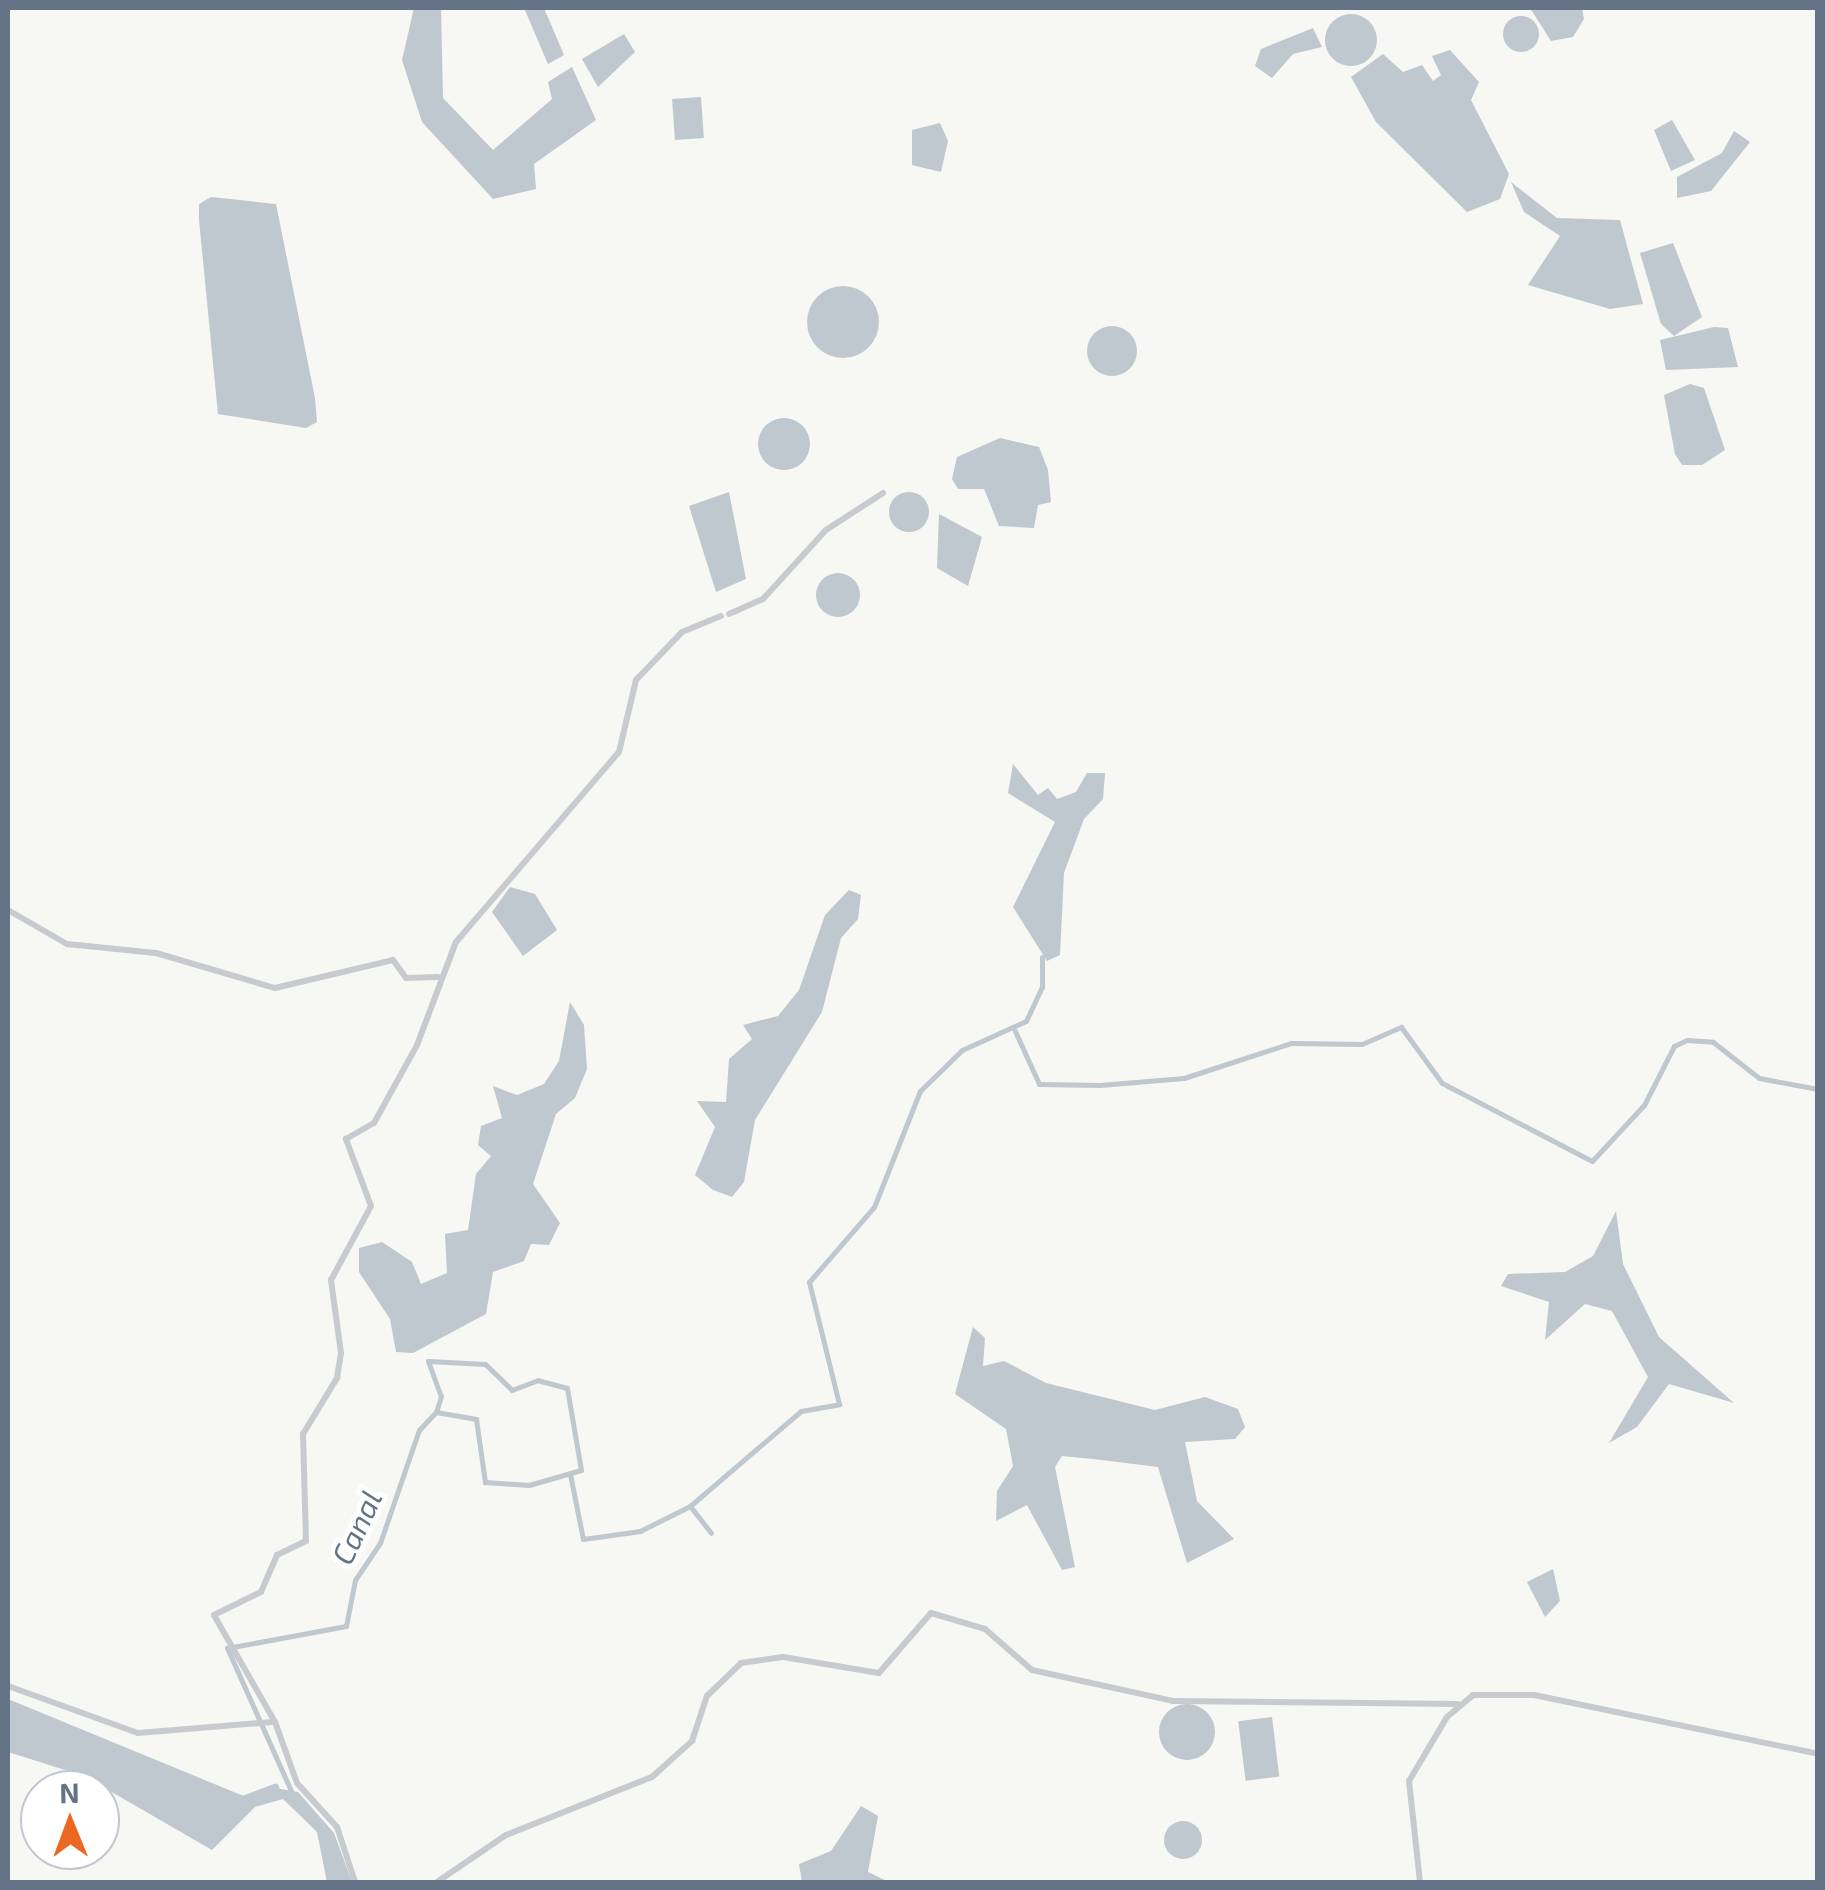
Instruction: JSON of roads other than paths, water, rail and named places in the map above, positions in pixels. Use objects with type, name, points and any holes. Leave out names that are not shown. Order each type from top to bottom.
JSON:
[{"type":"street","points":[[355,1882],[337,1826],[297,1782],[274,1722],[214,1615],[261,1592],[276,1556],[306,1541],[303,1434],[338,1378],[341,1353],[332,1280],[371,1206],[346,1140],[374,1123],[417,1045],[438,977],[489,898],[556,835],[620,752],[636,680],[682,632],[763,599],[826,530],[883,493]]},
{"type":"street","points":[[8,910],[67,944],[156,953],[275,988],[393,960],[406,978],[438,977]]},
{"type":"street","points":[[437,1882],[506,1835],[652,1777],[692,1741],[707,1696],[741,1664],[783,1657],[880,1673],[931,1612],[986,1629],[1032,1670],[1173,1701],[1458,1704],[1487,1692],[1534,1695],[1818,1754]]},
{"type":"street","points":[[8,1686],[138,1732],[274,1722]]},
{"type":"street","points":[[1420,1882],[1409,1781],[1458,1704]]},
{"type":"waterway","points":[[570,1474],[583,1539],[640,1531],[690,1506],[801,1411],[839,1404],[809,1282],[874,1207],[920,1091],[962,1050],[1026,1021],[1042,987],[1042,957]]},
{"type":"waterway","points":[[1015,1031],[1039,1084],[1100,1085],[1184,1078],[1291,1043],[1362,1044],[1401,1027],[1442,1083],[1592,1161],[1644,1105],[1674,1046],[1687,1040],[1713,1042],[1759,1078],[1818,1089]]},
{"type":"waterway","name":"Canal","points":[[292,1793],[227,1648],[346,1626],[355,1580],[380,1543],[419,1430],[436,1412],[476,1419],[485,1482],[529,1485],[581,1470],[567,1388],[538,1380],[512,1390],[485,1364],[428,1361],[441,1396],[436,1412]]},
{"type":"waterway","points":[[690,1506],[711,1533]]},
{"type":"waterway","points":[[238,1802],[275,1788]]}]
